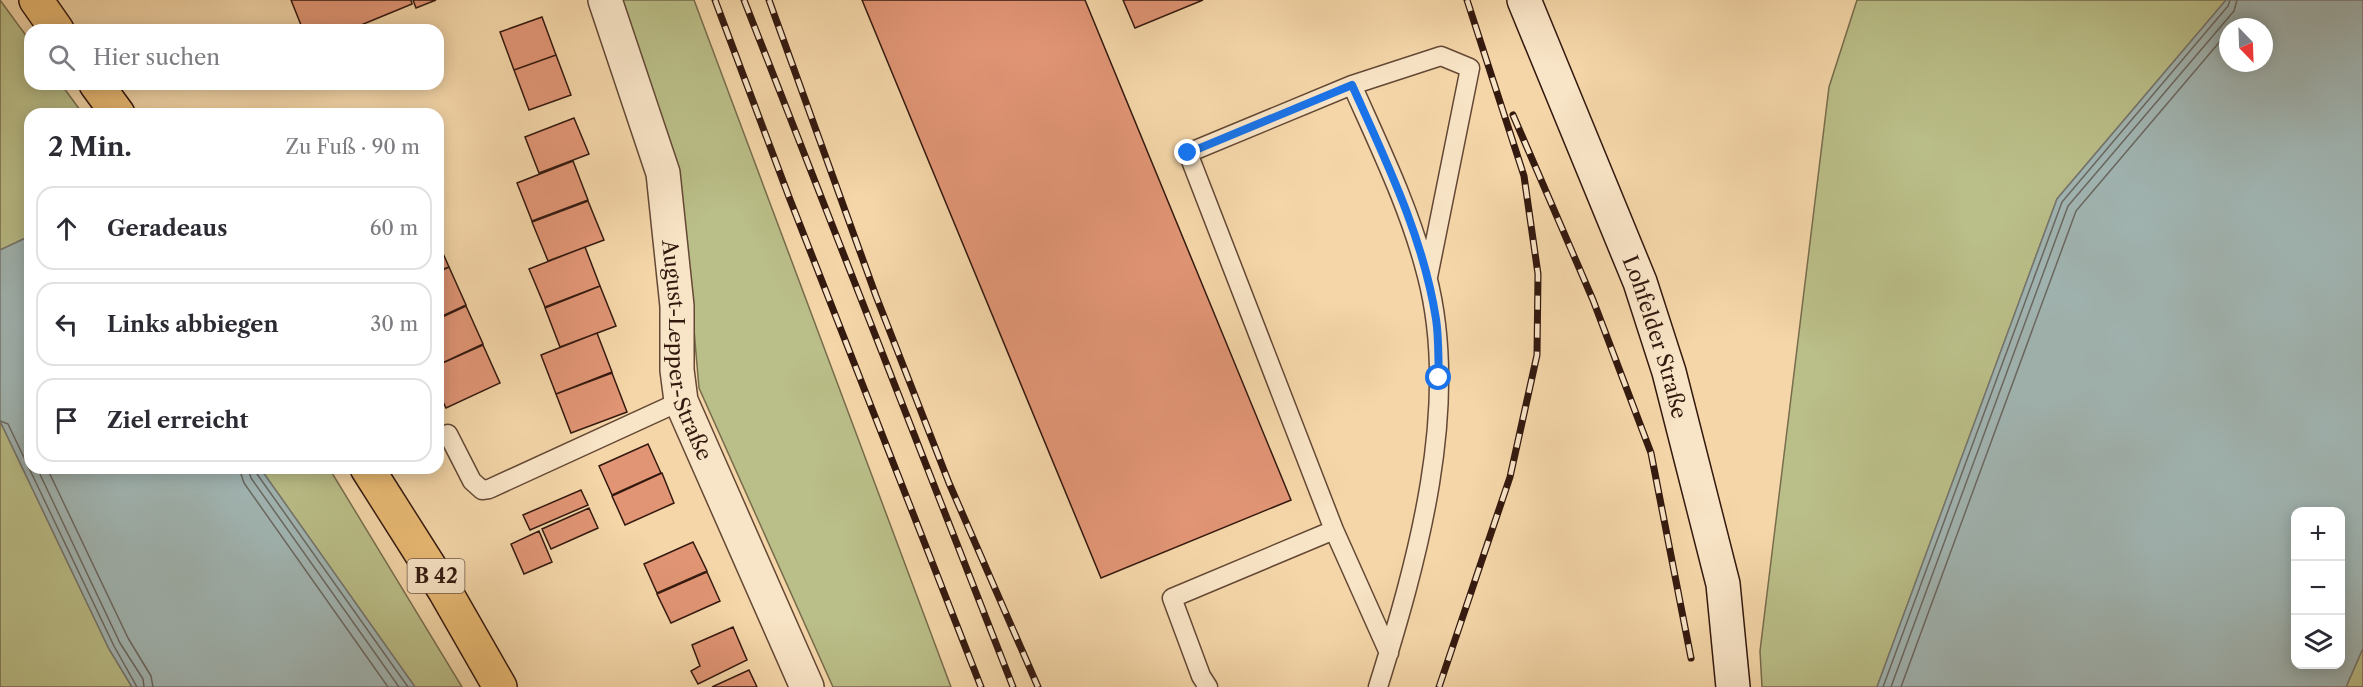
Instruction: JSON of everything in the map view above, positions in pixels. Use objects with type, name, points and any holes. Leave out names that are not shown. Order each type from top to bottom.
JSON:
[{"type":"main road","points":[[36,0],[53,24]]},
{"type":"main road","points":[[100,90],[114,108]]},
{"type":"main road","name":"B 42","points":[[371,474],[445,591],[500,687]]},
{"type":"street","name":"August-Lepper-Straße","points":[[605,0],[663,173],[677,306],[676,370],[681,401],[807,687]]},
{"type":"street","name":"Lohfelder Straße","points":[[1524,0],[1640,282],[1669,372],[1723,584],[1733,687]]},
{"type":"lane","points":[[1389,653],[1334,530],[1188,153],[1352,85],[1441,56],[1470,68],[1428,277]]},
{"type":"lane","points":[[1352,85],[1401,195],[1428,277],[1436,321],[1438,367],[1434,441],[1426,508],[1414,566],[1378,687]]},
{"type":"lane","points":[[448,434],[472,482],[482,490],[489,489],[681,401]]},
{"type":"lane","points":[[1208,687],[1172,598],[1334,530]]},
{"type":"green space","points":[[0,0],[24,33],[24,90],[65,90],[79,108],[24,108],[24,239],[0,250]]},
{"type":"green space","points":[[615,0],[694,0],[951,687],[833,687],[699,388],[691,295]]},
{"type":"green space","points":[[1857,0],[2226,0],[2057,199],[1877,687],[1762,687],[1760,651],[1829,87]]},
{"type":"green space","points":[[0,421],[109,649],[132,687],[0,687]]},
{"type":"green space","points":[[264,474],[333,474],[462,687],[415,687]]},
{"type":"green space","points":[[2363,648],[2363,687],[2346,687]]},
{"type":"water","points":[[2226,0],[2363,0],[2363,648],[2346,687],[1877,687],[2057,199]]},
{"type":"water","points":[[24,239],[24,471],[0,421],[0,250]]},
{"type":"water","points":[[25,474],[264,474],[415,687],[132,687],[109,649]]},
{"type":"building","points":[[291,0],[411,0],[412,4],[364,24],[301,24]]},
{"type":"building","points":[[413,0],[436,0],[416,8]]},
{"type":"building","points":[[862,0],[1085,0],[1291,500],[1101,578]]},
{"type":"building","points":[[1123,0],[1203,0],[1135,28]]},
{"type":"building","points":[[542,17],[556,55],[514,70],[500,32]]},
{"type":"building","points":[[556,55],[571,95],[529,110],[514,70]]},
{"type":"building","points":[[574,118],[589,154],[539,173],[525,137]]},
{"type":"building","points":[[573,161],[588,200],[532,221],[517,183]]},
{"type":"building","points":[[588,201],[604,240],[548,261],[532,222]]},
{"type":"building","points":[[585,247],[600,286],[545,307],[529,269]]},
{"type":"building","points":[[444,256],[449,267],[444,269]]},
{"type":"building","points":[[449,267],[466,305],[444,315],[444,269]]},
{"type":"building","points":[[600,286],[616,326],[560,347],[545,308]]},
{"type":"building","points":[[466,306],[483,344],[444,362],[444,316]]},
{"type":"building","points":[[597,333],[612,372],[556,394],[541,355]]},
{"type":"building","points":[[483,345],[500,383],[446,408],[444,404],[444,362]]},
{"type":"building","points":[[612,373],[627,412],[571,433],[556,394]]},
{"type":"building","points":[[648,444],[661,473],[612,495],[599,466]]},
{"type":"building","points":[[662,473],[674,503],[625,525],[612,496]]},
{"type":"building","points":[[581,490],[588,505],[530,530],[523,515]]},
{"type":"building","points":[[589,508],[598,528],[551,549],[542,529]]},
{"type":"building","points":[[539,531],[552,562],[524,574],[511,544]]},
{"type":"building","points":[[693,542],[707,571],[657,593],[644,564]]},
{"type":"building","points":[[707,572],[720,601],[671,623],[657,594]]},
{"type":"building","points":[[733,627],[747,660],[698,684],[691,671],[700,666],[692,645]]},
{"type":"building","points":[[749,670],[757,687],[712,687]]},
{"type":"railway","points":[[715,0],[789,197],[981,687]]},
{"type":"railway","points":[[744,0],[1013,687]]},
{"type":"railway","points":[[769,0],[876,296],[949,483],[1038,687]]},
{"type":"railway","points":[[1439,687],[1510,477],[1537,355],[1538,274],[1524,176],[1467,0]]},
{"type":"railway","points":[[1513,115],[1593,300],[1651,453],[1691,658]]},
{"type":"route","points":[[1188,153],[1352,85],[1401,195],[1428,277],[1436,321],[1439,378]]}]
